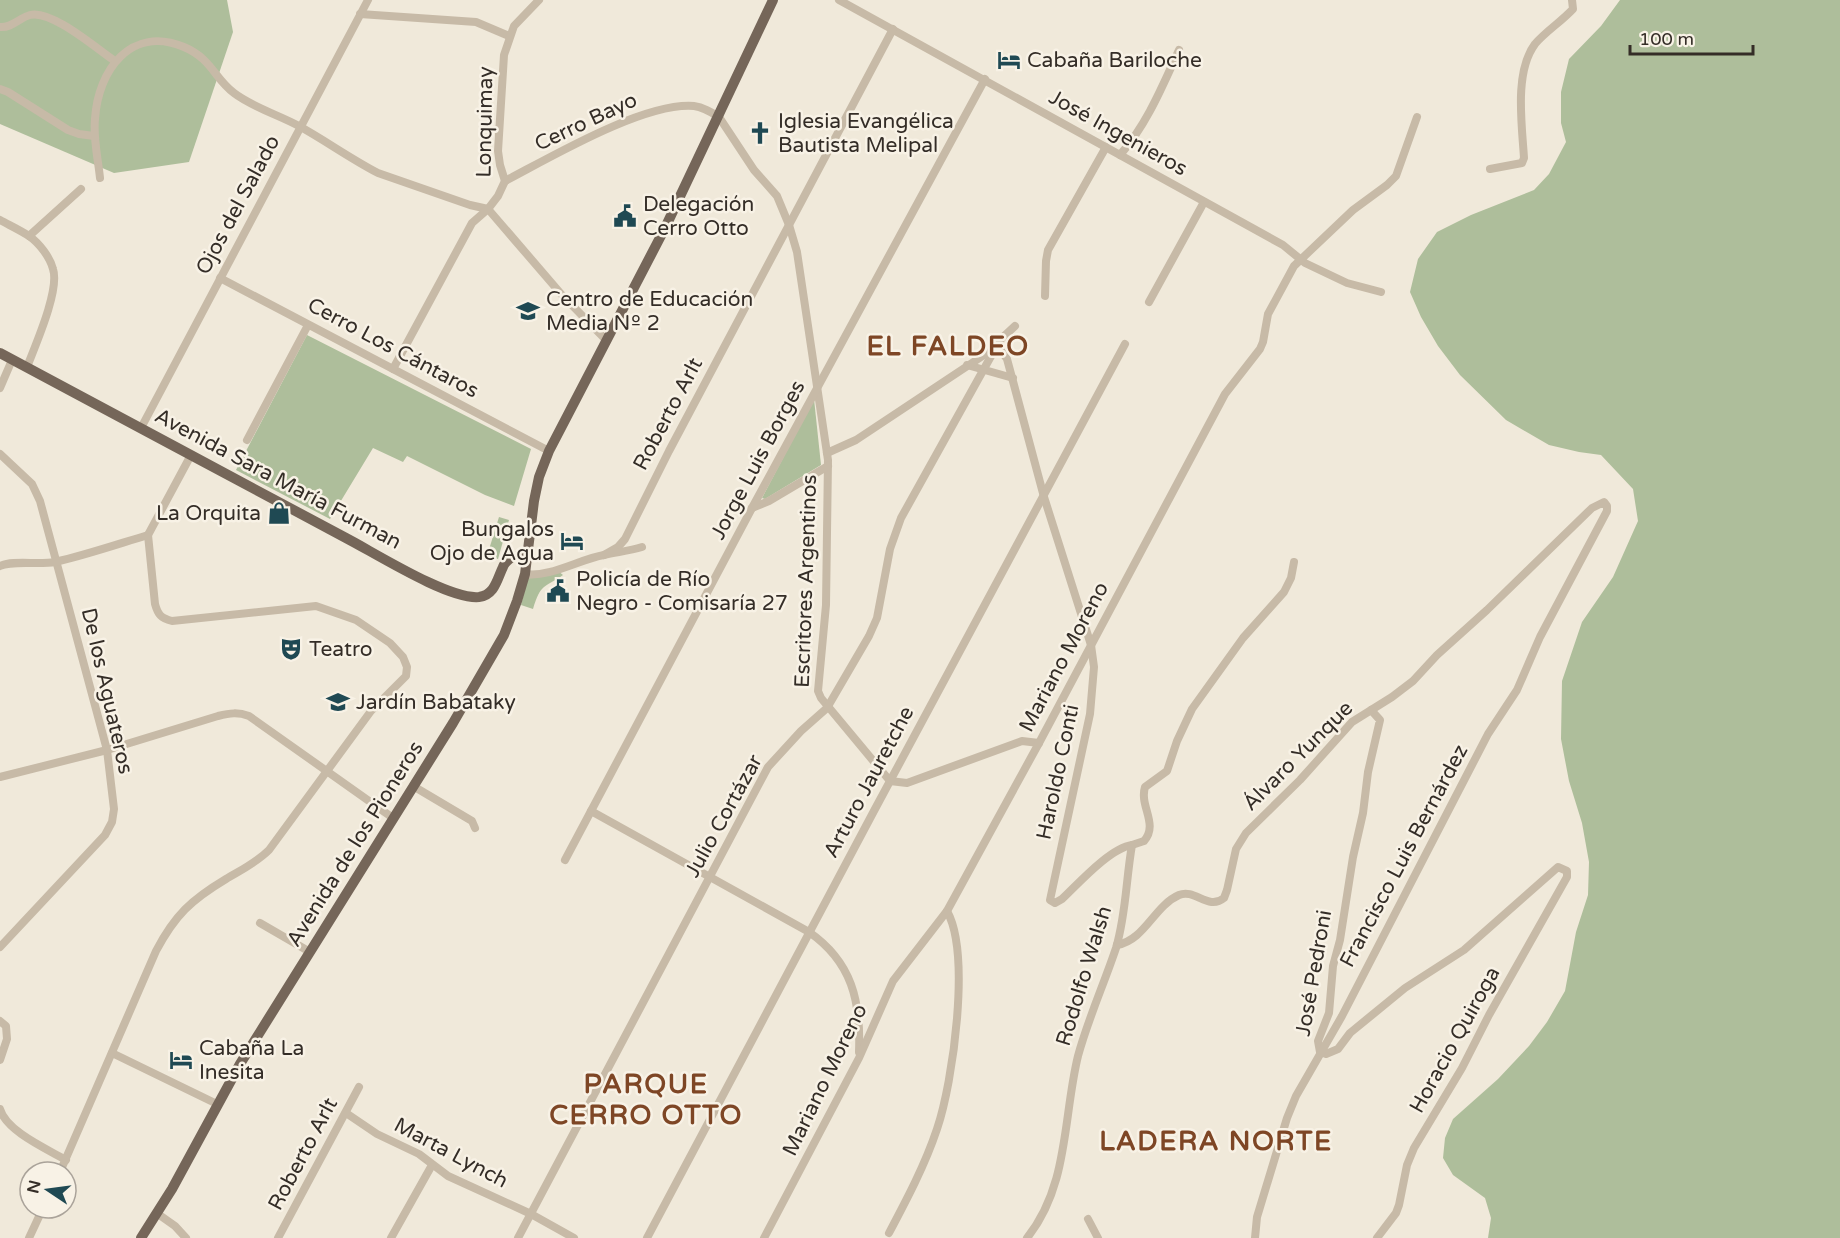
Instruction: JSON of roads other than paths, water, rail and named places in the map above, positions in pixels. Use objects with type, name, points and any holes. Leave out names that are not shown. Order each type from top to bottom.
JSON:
[{"type":"main road","name":"Avenida de los Pioneros","points":[[141,1238],[158,1214],[217,1104],[479,682],[504,635],[525,574],[534,501],[539,477],[549,451],[719,117],[773,0]]},
{"type":"main road","name":"Avenida Sara María Furman","points":[[0,353],[412,573],[453,592],[480,597],[490,592],[496,585],[503,565],[512,557],[528,556]]},
{"type":"street","name":"Ojos del Salado","points":[[141,428],[368,0]]},
{"type":"street","name":"Lonquimay","points":[[393,369],[472,223],[488,209],[498,196],[505,181],[498,151],[504,55],[514,26],[539,0]]},
{"type":"street","name":"José Ingenieros","points":[[839,0],[1283,245],[1300,259],[1347,283],[1381,292]]},
{"type":"street","points":[[1490,169],[1522,163],[1524,158],[1521,113],[1524,71],[1533,47],[1573,9],[1572,0]]},
{"type":"street","points":[[360,14],[476,22],[509,36]]},
{"type":"street","points":[[0,27],[5,27],[30,15],[51,19],[115,61]]},
{"type":"street","name":"Roberto Arlt","points":[[604,555],[618,547],[625,539],[893,29]]},
{"type":"street","points":[[100,178],[94,136],[102,85],[115,61],[128,50],[140,44],[155,41],[169,42],[198,54],[212,66],[233,93],[300,126],[337,151],[378,173],[488,209],[562,295],[607,341]]},
{"type":"street","points":[[1120,155],[1134,139],[1154,105],[1179,50]]},
{"type":"street","name":"Jorge Luis Borges","points":[[564,860],[985,79]]},
{"type":"street","points":[[0,89],[68,130],[94,136]]},
{"type":"street","name":"Cerro Bayo","points":[[505,181],[606,130],[654,111],[693,106],[711,111],[719,117]]},
{"type":"street","name":"Escritores Argentinos","points":[[719,117],[754,170],[777,196],[797,252],[819,386],[828,466],[826,605],[818,691],[827,708],[890,781]]},
{"type":"street","name":"Mariano Moreno","points":[[764,1238],[859,1058],[893,981],[946,911],[1039,743],[1225,394],[1260,349],[1268,314],[1294,266],[1353,210],[1396,176],[1417,117]]},
{"type":"street","points":[[1045,296],[1048,250],[1106,147]]},
{"type":"street","points":[[29,236],[81,189]]},
{"type":"street","points":[[1149,302],[1204,202]]},
{"type":"street","points":[[0,220],[29,236],[45,252],[54,270],[53,288],[45,320],[27,367]]},
{"type":"street","name":"Cerro Los Cántaros","points":[[220,278],[549,451]]},
{"type":"street","points":[[247,440],[308,324]]},
{"type":"street","name":"Julio Cortázar","points":[[518,1238],[768,767],[801,731],[827,708],[877,618],[890,549],[901,518],[995,349],[1001,339],[1015,326]]},
{"type":"street","name":"Arturo Jauretche","points":[[647,1238],[1125,344]]},
{"type":"street","points":[[827,453],[856,440],[967,365],[995,349]]},
{"type":"street","name":"Haroldo Conti","points":[[995,349],[1002,352],[1007,359],[1013,378],[1044,497],[1091,645],[1094,667],[1090,714],[1050,900],[1055,903],[1062,899],[1101,863],[1122,848],[1132,845]]},
{"type":"street","points":[[0,388],[12,360]]},
{"type":"street","points":[[967,365],[1013,378]]},
{"type":"street","name":"De los Aguateros","points":[[0,454],[32,484],[40,501],[107,750],[114,809],[112,822],[105,835],[0,947]]},
{"type":"street","points":[[1,1114],[27,1138],[66,1160],[168,928],[190,903],[259,860],[279,838],[371,711],[405,676],[407,668],[403,657],[390,643],[356,620],[316,606],[172,621],[163,619],[158,613],[156,604],[148,535],[191,456]]},
{"type":"street","points":[[752,508],[769,501],[828,466]]},
{"type":"street","name":"Álvaro Yunque","points":[[1117,945],[1124,944],[1136,936],[1165,905],[1181,894],[1186,893],[1215,903],[1224,898],[1239,842],[1300,780],[1352,722],[1392,698],[1413,681],[1437,655],[1592,508],[1604,502]]},
{"type":"street","name":"Francisco Luis Bernárdez","points":[[1255,1238],[1257,1217],[1287,1118],[1296,1096],[1342,1016],[1488,734],[1518,690],[1540,637],[1607,511],[1604,502]]},
{"type":"street","points":[[0,566],[56,561],[148,535]]},
{"type":"street","points":[[525,574],[538,575],[604,555],[625,553],[642,547]]},
{"type":"street","points":[[1132,845],[1144,841],[1150,830],[1143,794],[1144,787],[1167,771],[1177,741],[1192,709],[1243,638],[1284,592],[1291,578],[1294,562]]},
{"type":"street","name":"José Pedroni","points":[[1371,710],[1380,720],[1368,772],[1363,813],[1334,966],[1329,1013],[1318,1041],[1320,1052],[1326,1054],[1338,1049],[1350,1033],[1405,988],[1464,950],[1558,867]]},
{"type":"street","points":[[0,777],[107,750],[218,716],[240,713],[249,716],[393,818]]},
{"type":"street","points":[[890,781],[907,783],[1022,741],[1039,743]]},
{"type":"street","points":[[413,786],[472,821],[475,828]]},
{"type":"street","points":[[591,811],[809,932],[826,944],[842,965],[852,987],[859,1015],[859,1058]]},
{"type":"street","name":"Rodolfo Walsh","points":[[1028,1238],[1041,1216],[1056,1180],[1078,1058],[1117,945],[1132,845]]},
{"type":"street","name":"Horacio Quiroga","points":[[1377,1238],[1396,1213],[1407,1165],[1414,1148],[1457,1077],[1489,1015],[1567,877],[1567,871],[1558,867]]},
{"type":"street","points":[[889,1233],[932,1144],[948,1082],[960,994],[955,931],[946,911]]},
{"type":"street","points":[[260,923],[310,952]]},
{"type":"street","points":[[0,1021],[6,1026],[7,1039],[0,1060]]},
{"type":"street","points":[[112,1053],[217,1104]]},
{"type":"street","name":"Roberto Arlt","points":[[278,1238],[359,1087]]},
{"type":"street","name":"Marta Lynch","points":[[345,1113],[377,1134],[419,1154],[448,1176],[531,1214],[574,1238]]},
{"type":"street","points":[[391,1238],[432,1165]]},
{"type":"street","points":[[158,1214],[175,1226],[186,1238]]},
{"type":"street","points":[[1088,1219],[1098,1238]]},
{"type":"street","points":[[29,1238],[37,1220]]},
{"type":"place","name":"Cabaña Bariloche","points":[[1009,60]]},
{"type":"place","name":"Iglesia Evangélica Bautista Melipal","points":[[760,133]]},
{"type":"place","name":"Delegación Cerro Otto","points":[[625,216]]},
{"type":"place","name":"Centro de Educación Media Nº 2","points":[[528,311]]},
{"type":"place","name":"La Orquita","points":[[279,513]]},
{"type":"place","name":"Bungalos Ojo de Agua","points":[[572,541]]},
{"type":"place","name":"Policía de Río Negro - Comisaría 27","points":[[558,591]]},
{"type":"place","name":"Teatro","points":[[291,649]]},
{"type":"place","name":"Jardín Babataky","points":[[338,702]]},
{"type":"place","name":"Cabaña La Inesita","points":[[181,1060]]},
{"type":"district","name":"EL FALDEO","points":[[948,346]]},
{"type":"district","name":"PARQUE CERRO OTTO","points":[[646,1100]]},
{"type":"district","name":"LADERA NORTE","points":[[1216,1141]]}]
